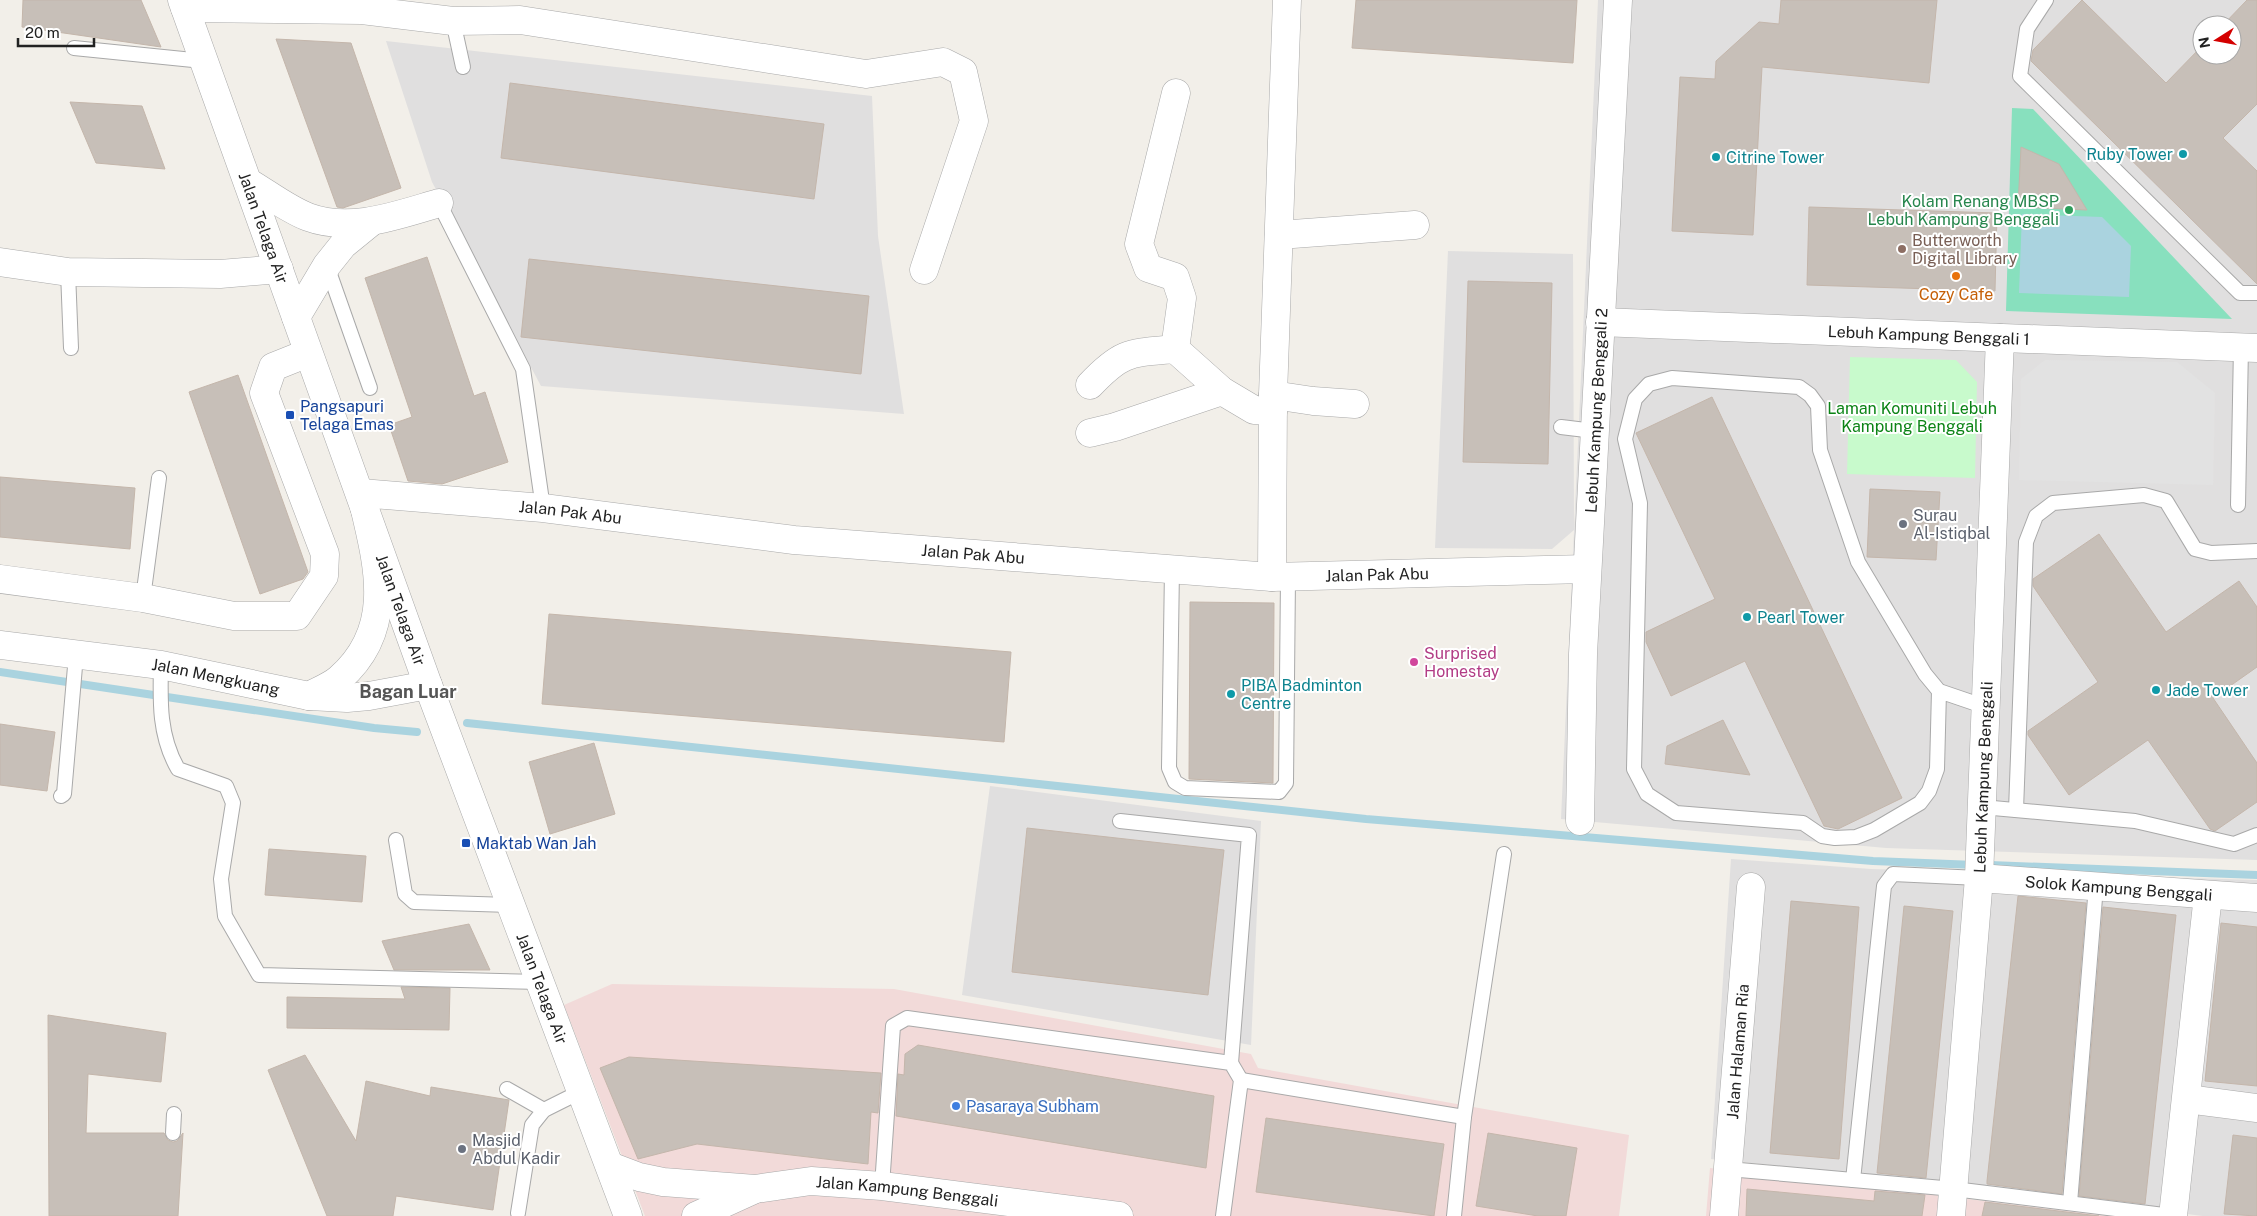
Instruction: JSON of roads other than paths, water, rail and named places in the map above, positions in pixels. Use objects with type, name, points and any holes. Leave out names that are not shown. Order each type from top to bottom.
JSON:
[{"type":"street","points":[[1280,577],[1273,403],[1287,0]]},
{"type":"street","name":"Lebuh Kampung Benggali 2","points":[[1580,820],[1587,569],[1618,0]]},
{"type":"street","points":[[183,4],[362,10],[453,21],[520,20],[866,74],[943,62],[963,72],[974,121],[924,270]]},
{"type":"street","name":"Jalan Telaga Air","points":[[183,4],[308,353],[361,493],[428,685],[628,1216]]},
{"type":"street","points":[[1175,349],[1182,298],[1175,277],[1148,268],[1139,244],[1176,93]]},
{"type":"street","points":[[248,182],[307,216],[329,222],[370,222],[439,203]]},
{"type":"street","points":[[296,317],[327,265],[344,245],[370,222]]},
{"type":"street","points":[[1278,236],[1415,225]]},
{"type":"street","points":[[0,262],[68,272],[220,274],[279,269]]},
{"type":"street","name":"Lebuh Kampung Benggali 1","points":[[1600,322],[2249,347]]},
{"type":"street","name":"Lebuh Kampung Benggali","points":[[1951,1216],[1980,868],[2000,338]]},
{"type":"street","points":[[1090,385],[1109,365],[1131,353],[1175,349],[1222,391],[1254,410],[1273,403],[1312,401],[1355,404]]},
{"type":"street","points":[[0,579],[144,598],[234,616],[297,616],[309,601],[324,576],[325,554],[264,394],[273,367],[308,353]]},
{"type":"street","points":[[1090,433],[1115,427],[1222,391]]},
{"type":"street","points":[[309,696],[338,680],[357,658],[370,634],[378,605],[378,571],[361,493]]},
{"type":"street","name":"Jalan Pak Abu","points":[[361,493],[543,508],[794,540],[1280,577],[1587,569]]},
{"type":"street","name":"Jalan Mengkuang","points":[[0,645],[76,662],[309,696],[348,698],[428,685]]},
{"type":"street","name":"Solok Kampung Benggali","points":[[1980,868],[2096,886],[2257,898]]},
{"type":"street","name":"Jalan Halaman Ria","points":[[1724,1216],[1751,887]]},
{"type":"street","points":[[2173,1216],[2208,894]]},
{"type":"street","points":[[2187,1099],[2257,1108]]},
{"type":"street","points":[[610,1166],[639,1178],[754,1189]]},
{"type":"street","name":"Jalan Kampung Benggali","points":[[754,1189],[811,1181],[882,1186],[1119,1216]]},
{"type":"street","points":[[696,1216],[754,1189]]},
{"type":"lane","points":[[2046,0],[2028,29],[2020,76],[2240,293],[2257,293]]},
{"type":"lane","points":[[453,21],[463,67]]},
{"type":"lane","points":[[74,48],[203,61]]},
{"type":"lane","points":[[439,203],[523,369],[543,508]]},
{"type":"lane","points":[[327,265],[370,388]]},
{"type":"lane","points":[[68,272],[71,348]]},
{"type":"lane","points":[[2238,506],[2249,347]]},
{"type":"lane","points":[[1938,691],[1937,769],[1929,791],[1920,803],[1874,830],[1856,837],[1834,838],[1822,836],[1803,823],[1676,813],[1647,794],[1634,769],[1640,502],[1625,439],[1635,400],[1649,384],[1672,378],[1798,387],[1810,395],[1818,406],[1820,450],[1858,562],[1925,674],[1938,691],[1986,707]]},
{"type":"lane","points":[[1561,427],[1594,431]]},
{"type":"lane","points":[[144,598],[159,478]]},
{"type":"lane","points":[[2016,810],[2026,542],[2036,516],[2053,503],[2144,495],[2166,501],[2195,549],[2211,554],[2257,551]]},
{"type":"lane","points":[[1172,569],[1169,768],[1175,782],[1185,788],[1279,792],[1284,789],[1286,784],[1280,577]]},
{"type":"lane","points":[[61,796],[64,794],[76,662]]},
{"type":"lane","points":[[161,674],[160,707],[168,752],[178,769],[226,786],[233,803],[221,880],[225,916],[259,975],[540,982]]},
{"type":"lane","points":[[1982,807],[2136,821],[2234,844],[2257,836]]},
{"type":"lane","points":[[1120,821],[1249,835],[1231,1063],[1241,1080],[1223,1216]]},
{"type":"lane","points":[[396,840],[405,894],[414,902],[512,905]]},
{"type":"lane","points":[[1454,1216],[1464,1117],[1504,854]]},
{"type":"lane","points":[[1852,1180],[1884,886],[1893,874],[1980,868]]},
{"type":"lane","points":[[2070,1203],[2096,886]]},
{"type":"lane","points":[[882,1186],[893,1026],[906,1018],[1231,1063]]},
{"type":"lane","points":[[1241,1080],[1464,1117]]},
{"type":"lane","points":[[507,1089],[544,1110]]},
{"type":"lane","points":[[518,1213],[532,1125],[544,1110],[580,1092]]},
{"type":"lane","points":[[173,1133],[174,1114]]},
{"type":"lane","points":[[1728,1169],[1954,1189],[2173,1216]]},
{"type":"water","points":[[2022,214],[2102,217],[2131,246],[2129,297],[2019,293]]},
{"type":"waterway","points":[[0,672],[374,728],[417,732]]},
{"type":"waterway","points":[[467,723],[1366,819],[1873,861],[1976,865]]},
{"type":"waterway","points":[[1990,865],[2257,875]]},
{"type":"place","name":"Ruby Tower","points":[[2183,154]]},
{"type":"place","name":"Citrine Tower","points":[[1716,157]]},
{"type":"place","name":"Kolam Renang MBSP Lebuh Kampung Benggali","points":[[2069,210]]},
{"type":"place","name":"Butterworth Digital Library","points":[[1902,249]]},
{"type":"place","name":"Cozy Cafe","points":[[1956,276]]},
{"type":"place","name":"Pangsapuri Telaga Emas","points":[[290,415]]},
{"type":"place","name":"Surau Al-Istiqbal","points":[[1903,524]]},
{"type":"place","name":"Pearl Tower","points":[[1747,617]]},
{"type":"place","name":"Surprised Homestay","points":[[1414,662]]},
{"type":"place","name":"Jade Tower","points":[[2156,690]]},
{"type":"place","name":"PIBA Badminton Centre","points":[[1231,694]]},
{"type":"place","name":"Maktab Wan Jah","points":[[466,843]]},
{"type":"place","name":"Pasaraya Subham","points":[[956,1106]]},
{"type":"place","name":"Masjid Abdul Kadir","points":[[462,1149]]},
{"type":"district","name":"Bagan Luar","points":[[408,691]]},
{"type":"park label","name":"Laman Komuniti Lebuh Kampung Benggali","points":[[1912,417]]}]
